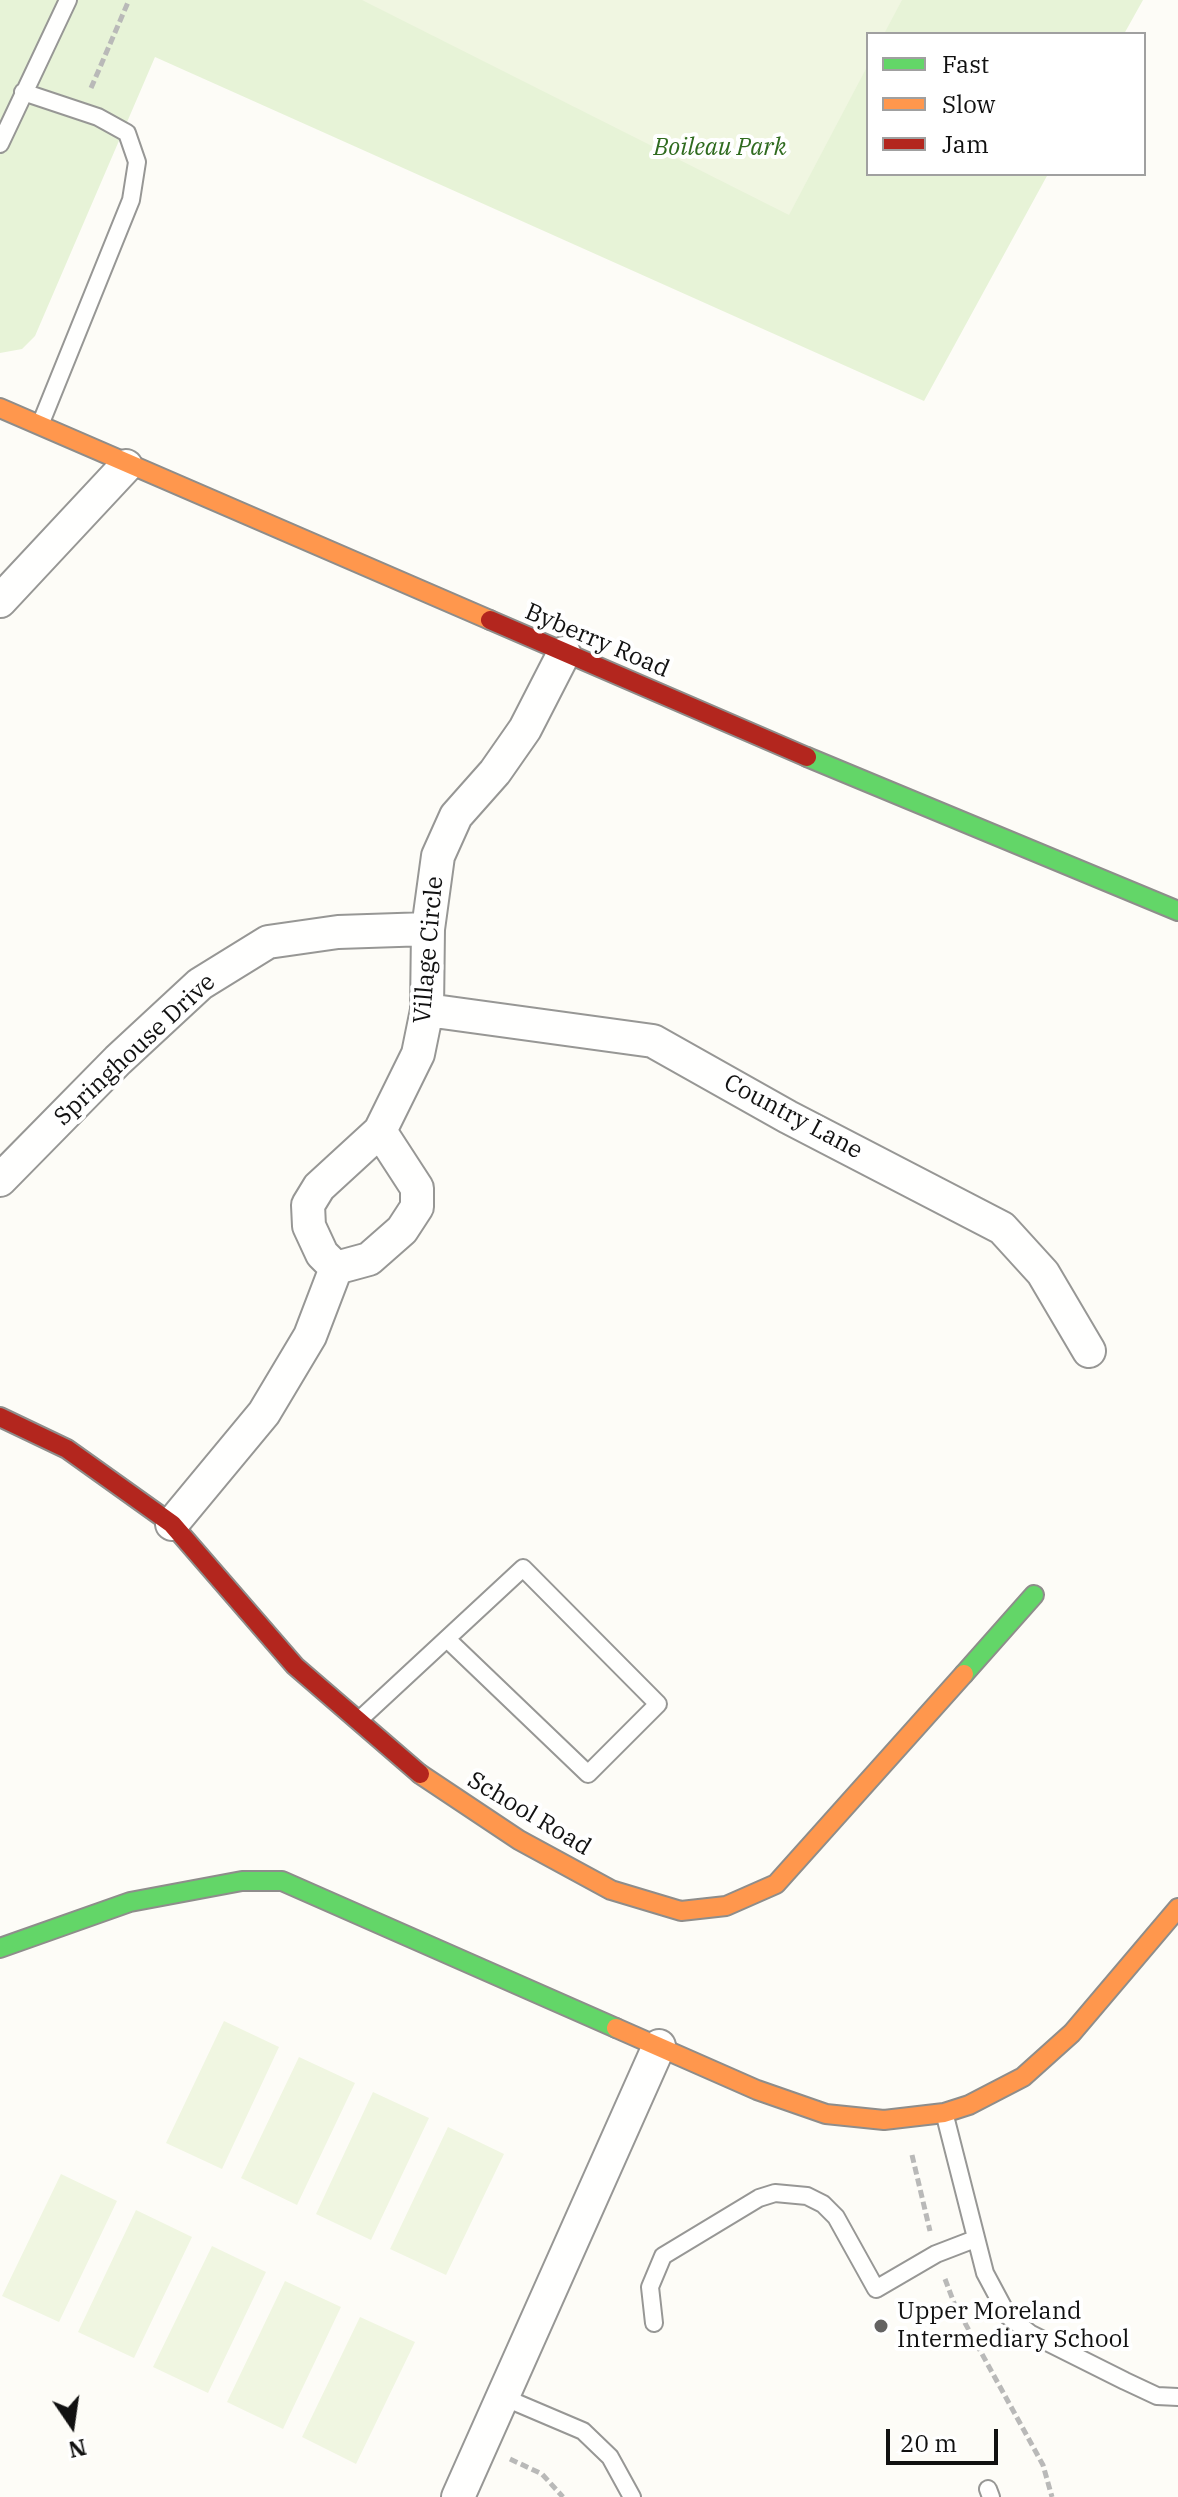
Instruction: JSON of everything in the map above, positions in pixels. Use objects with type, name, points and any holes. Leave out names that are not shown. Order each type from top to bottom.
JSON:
[{"type":"street","name":"Byberry Road","points":[[0,408],[126,466],[1178,911]]},
{"type":"street","points":[[0,601],[126,466]]},
{"type":"street","name":"Village Circle","points":[[380,1131],[418,1054],[427,1010],[428,929],[438,856],[456,816],[495,772],[525,729],[564,653]]},
{"type":"street","name":"Springhouse Drive","points":[[0,1180],[118,1060],[200,984],[268,942],[338,932],[428,929]]},
{"type":"street","name":"Country Lane","points":[[427,1010],[653,1041],[788,1117],[1002,1228],[1043,1273],[1089,1351]]},
{"type":"street","points":[[380,1131],[417,1188],[417,1207],[402,1230],[369,1259],[336,1268],[322,1254],[309,1226],[308,1205],[319,1187],[380,1131]]},
{"type":"street","points":[[172,1524],[264,1413],[310,1336],[336,1268]]},
{"type":"street","name":"School Road","points":[[0,1417],[67,1449],[172,1524],[295,1666],[421,1775],[519,1840],[611,1890],[681,1911],[726,1906],[776,1884],[1034,1595]]},
{"type":"street","points":[[0,1948],[130,1902],[242,1881],[282,1881],[757,2090],[826,2114],[858,2120],[905,2119],[944,2113],[997,2093],[1049,2055],[1178,1908]]},
{"type":"street","points":[[458,2497],[659,2046]]},
{"type":"lane","points":[[0,144],[68,0]]},
{"type":"lane","points":[[23,92],[81,111],[127,133],[137,162],[131,200],[40,426]]},
{"type":"lane","points":[[357,1722],[523,1568],[658,1704],[588,1774],[447,1639]]},
{"type":"lane","points":[[944,2113],[975,2239],[996,2298],[1018,2326],[1157,2396],[1178,2397]]},
{"type":"lane","points":[[654,2323],[650,2287],[663,2256],[717,2222],[775,2193],[807,2196],[823,2204],[836,2217],[876,2289],[936,2254],[975,2239]]},
{"type":"lane","points":[[503,2397],[583,2431],[610,2457],[632,2497]]},
{"type":"path","points":[[81,111],[129,0]]},
{"type":"path","points":[[905,2119],[917,2186],[954,2303],[1043,2465],[1052,2497]]},
{"type":"path","points":[[509,2459],[542,2474],[563,2497]]},
{"type":"green space","name":"Boileau Park","points":[[0,0],[1143,0],[1125,32],[866,32],[866,176],[1047,176],[924,401],[155,57],[35,336],[22,349],[0,353]]},
{"type":"green space","points":[[362,0],[902,0],[885,32],[866,32],[866,69],[789,215]]},
{"type":"green space","points":[[224,2021],[279,2047],[222,2169],[166,2143]]},
{"type":"green space","points":[[299,2057],[355,2083],[297,2205],[241,2178]]},
{"type":"green space","points":[[373,2092],[429,2118],[371,2240],[316,2214]]},
{"type":"green space","points":[[448,2127],[504,2154],[446,2275],[390,2249]]},
{"type":"green space","points":[[61,2174],[117,2201],[59,2322],[2,2296]]},
{"type":"green space","points":[[136,2210],[192,2237],[134,2358],[78,2332]]},
{"type":"green space","points":[[212,2246],[266,2272],[208,2393],[153,2367]]},
{"type":"green space","points":[[285,2281],[341,2307],[283,2429],[227,2402]]},
{"type":"green space","points":[[360,2317],[415,2342],[356,2464],[302,2437]]},
{"type":"traffic: fast","points":[[807,757],[1178,911]]},
{"type":"traffic: fast","points":[[964,1674],[1034,1595]]},
{"type":"traffic: fast","points":[[0,1948],[130,1902],[242,1881],[282,1881],[616,2028]]},
{"type":"traffic: slow","points":[[0,408],[490,620]]},
{"type":"traffic: slow","points":[[420,1774],[519,1840],[611,1890],[681,1911],[726,1906],[776,1884],[964,1674]]},
{"type":"traffic: slow","points":[[616,2028],[757,2090],[826,2114],[884,2120],[944,2113],[969,2105],[1023,2077],[1072,2033],[1178,1908]]},
{"type":"traffic: jam","points":[[490,620],[807,757]]},
{"type":"traffic: jam","points":[[0,1417],[67,1449],[172,1524],[295,1666],[420,1774]]},
{"type":"place","name":"Upper Moreland Intermediary School","points":[[881,2326]]}]
